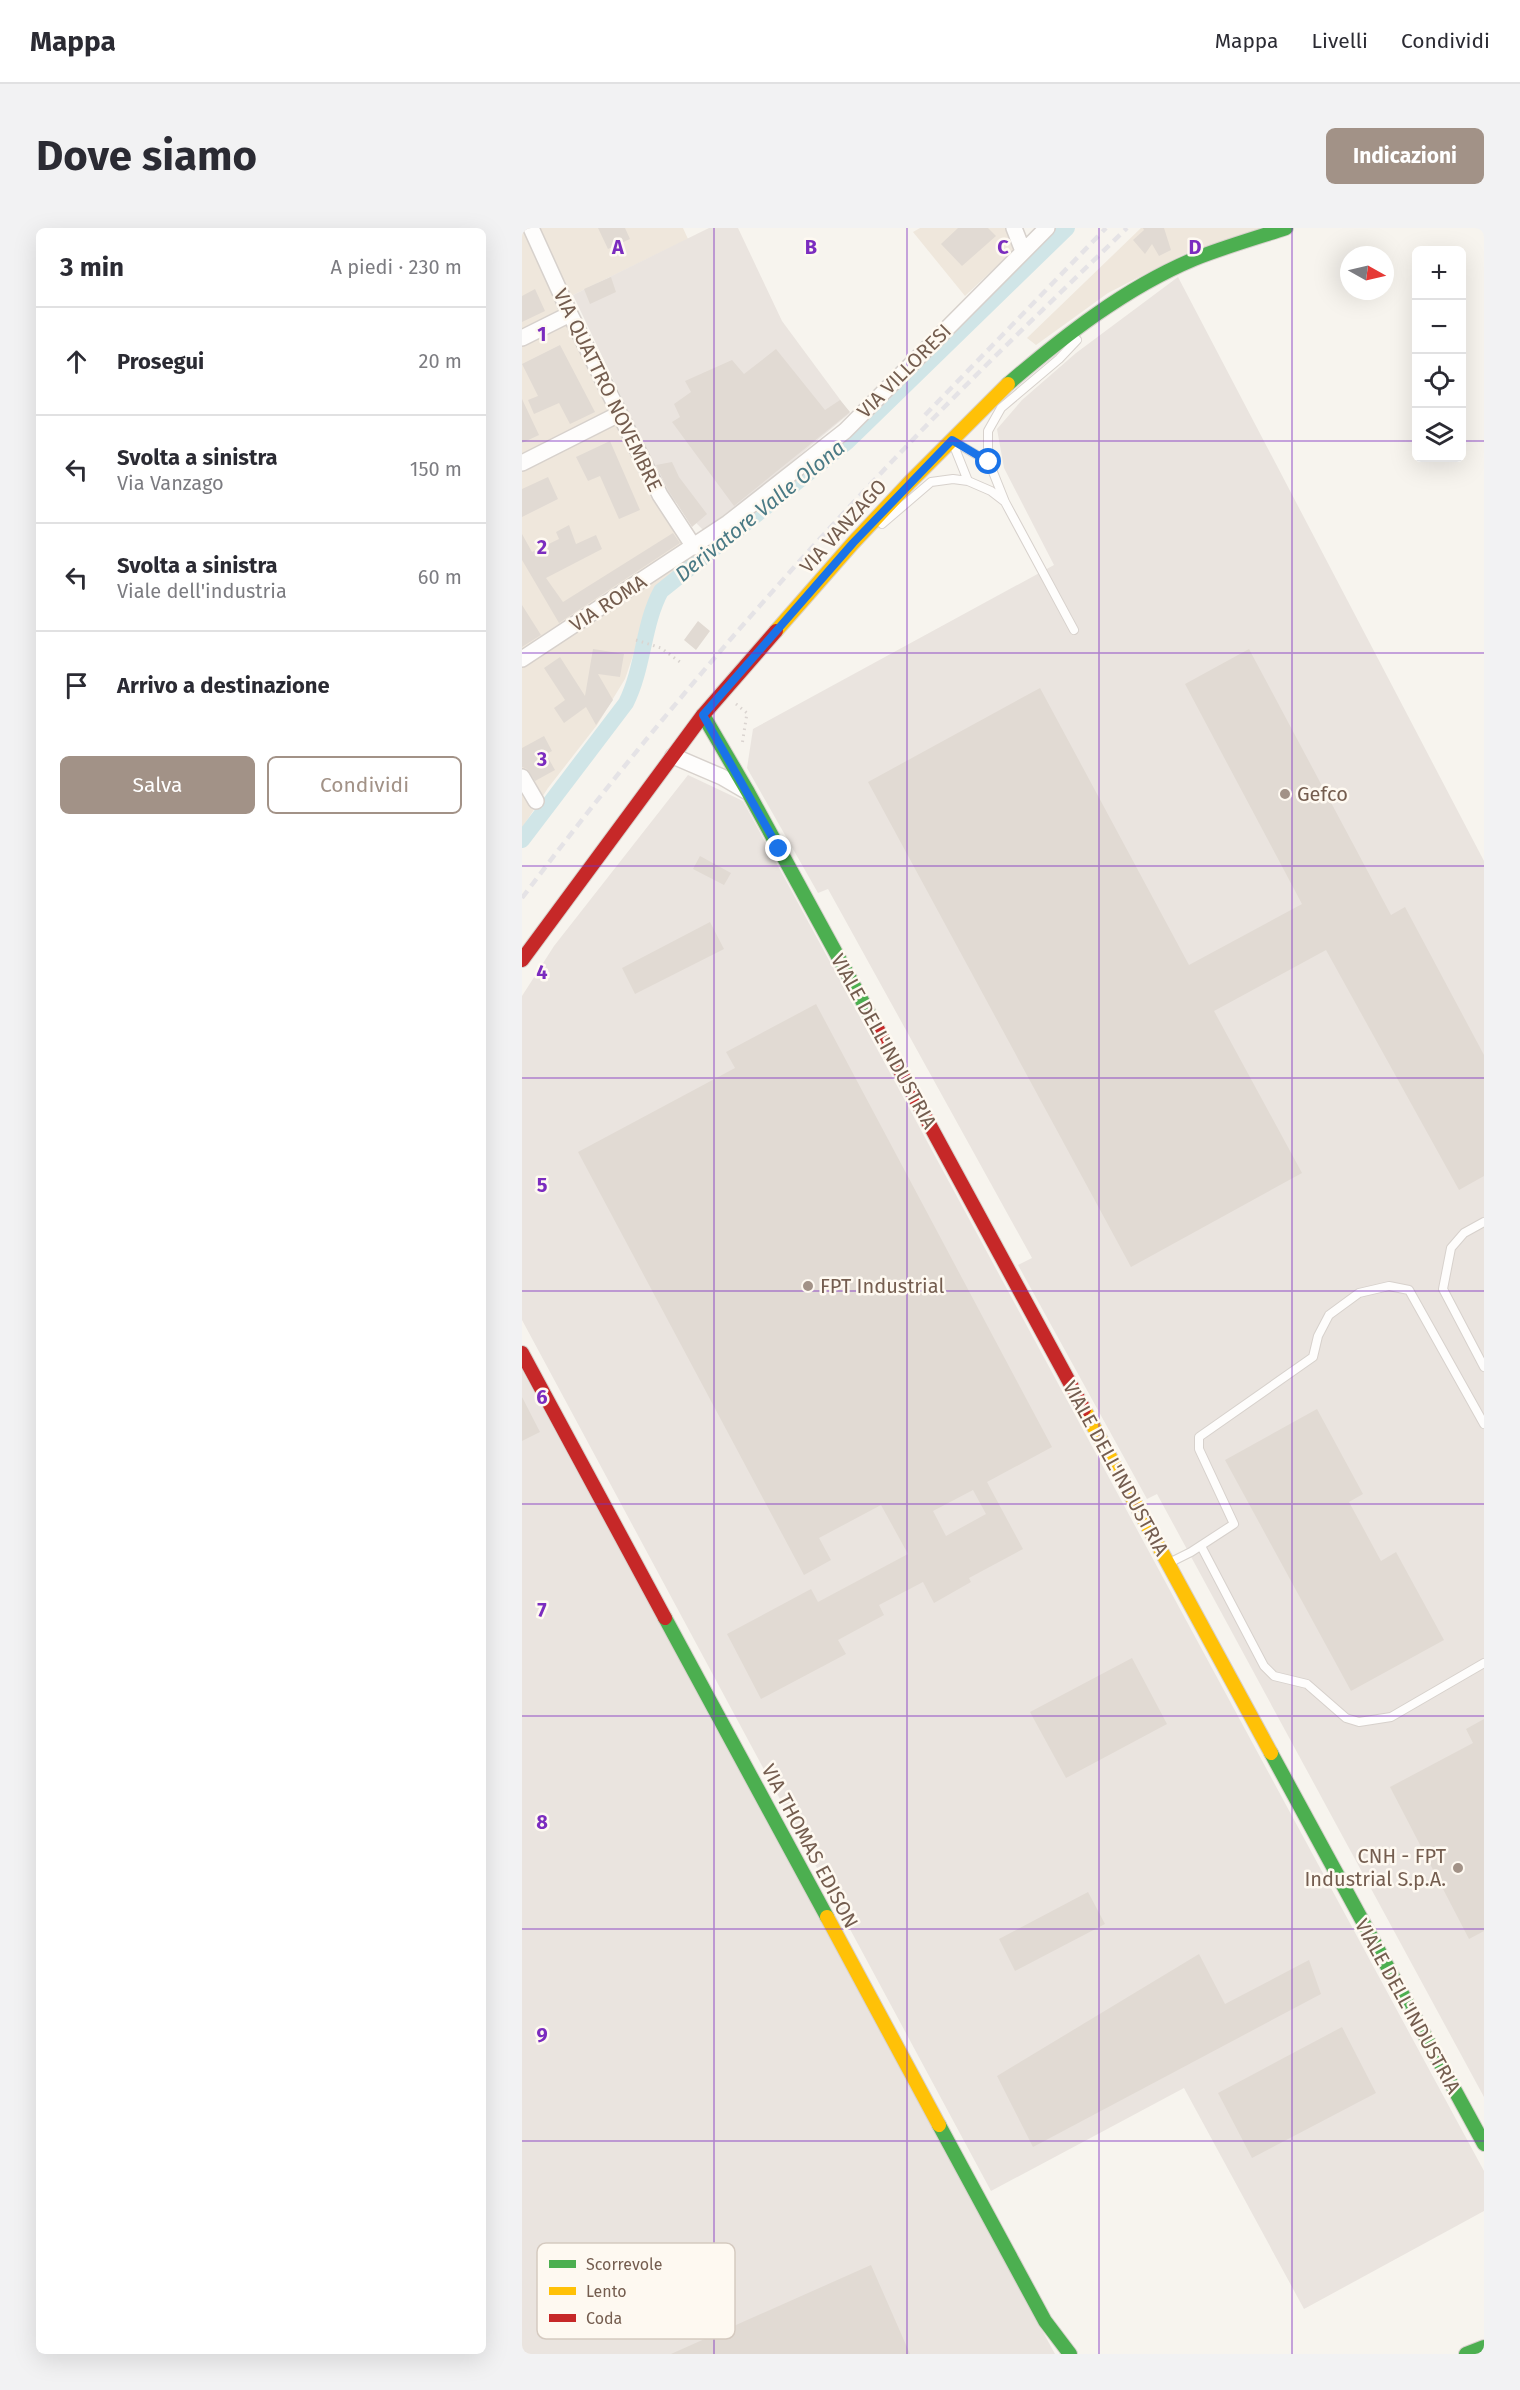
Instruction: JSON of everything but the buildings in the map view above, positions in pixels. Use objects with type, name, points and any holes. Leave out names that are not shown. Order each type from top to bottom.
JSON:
[{"type":"street","name":"VIA QUATTRO NOVEMBRE","points":[[531,228],[570,314],[660,495],[693,547]]},
{"type":"street","points":[[1014,228],[1023,251]]},
{"type":"street","name":"VIA VILLORESI","points":[[693,547],[728,523],[845,431],[1047,228]]},
{"type":"street","points":[[1231,247],[1253,228]]},
{"type":"street","name":"VIA VANZAGO","points":[[522,960],[703,715],[853,543],[1001,390],[1052,346],[1108,306],[1194,259],[1286,228]]},
{"type":"street","points":[[522,338],[570,314]]},
{"type":"street","points":[[522,463],[619,414]]},
{"type":"street","name":"VIA ROMA","points":[[522,659],[693,547]]},
{"type":"street","name":"VIALE DELL'INDUSTRIA","points":[[703,715],[748,792],[1484,2144]]},
{"type":"street","points":[[673,756],[722,777],[748,792]]},
{"type":"street","points":[[522,777],[536,801]]},
{"type":"street","name":"VIA THOMAS EDISON","points":[[522,1353],[1045,2321],[1070,2354]]},
{"type":"street","points":[[1466,2354],[1484,2347]]},
{"type":"lane","points":[[1074,630],[1005,502],[989,462],[988,431],[1001,408],[1059,358],[1108,306]]},
{"type":"lane","points":[[952,440],[989,462]]},
{"type":"lane","points":[[952,440],[968,481]]},
{"type":"lane","points":[[853,543],[893,516],[932,482],[953,479],[968,481],[991,490],[1005,502]]},
{"type":"lane","points":[[1484,1222],[1464,1233],[1451,1248],[1443,1289],[1484,1366]]},
{"type":"lane","points":[[1168,1564],[1234,1524],[1199,1449],[1199,1437],[1313,1357],[1318,1336],[1329,1314],[1359,1293],[1389,1286],[1410,1290],[1484,1424]]},
{"type":"lane","points":[[1201,1546],[1264,1666],[1274,1676],[1307,1684],[1346,1718],[1359,1722],[1391,1717],[1484,1663]]},
{"type":"path","points":[[636,640],[661,648],[680,662]]},
{"type":"path","points":[[734,703],[747,713],[742,741]]},
{"type":"shaded area","points":[[522,228],[648,493],[693,559],[656,588],[625,679],[597,725],[548,788],[522,828]]},
{"type":"shaded area","points":[[537,228],[683,228],[688,239],[573,295],[567,294]]},
{"type":"shaded area","points":[[709,228],[738,228],[782,321],[850,413],[736,508],[704,531],[667,493],[573,295]]},
{"type":"shaded area","points":[[920,228],[1007,228],[1016,248],[965,296],[913,232]]},
{"type":"shaded area","points":[[1141,228],[1261,228],[1184,254],[1108,293],[1036,345],[1027,338]]},
{"type":"shaded area","points":[[1178,277],[1484,861],[1484,2097],[1157,1494],[1147,1499],[1018,1265],[1032,1258],[828,889],[818,893],[747,768],[753,729],[1054,565],[1004,468],[997,429],[1022,400],[1076,353]]},
{"type":"shaded area","points":[[688,775],[743,801],[1484,2171],[1484,2211],[1304,2309],[1184,2088],[991,2191],[522,1320],[522,996],[554,946]]},
{"type":"shaded area","points":[[522,1370],[1055,2354],[522,2354]]},
{"type":"waterway","name":"Derivatore Valle Olona","points":[[522,840],[626,703],[637,675],[650,617],[661,591],[847,442],[1067,228]]},
{"type":"railway","points":[[925,415],[1106,228]]},
{"type":"railway","points":[[522,898],[658,726],[801,559],[956,395],[1127,228]]},
{"type":"traffic: fast","points":[[1008,384],[1096,314],[1144,284],[1194,259],[1286,228]]},
{"type":"traffic: fast","points":[[703,715],[748,792],[871,1017]]},
{"type":"traffic: fast","points":[[665,1618],[827,1917]]},
{"type":"traffic: fast","points":[[1271,1753],[1484,2144]]},
{"type":"traffic: fast","points":[[939,2125],[1045,2321],[1070,2354]]},
{"type":"traffic: fast","points":[[1466,2354],[1484,2347]]},
{"type":"traffic: slow","points":[[776,631],[910,482],[1008,384]]},
{"type":"traffic: slow","points":[[1084,1409],[1271,1753]]},
{"type":"traffic: slow","points":[[827,1917],[939,2125]]},
{"type":"traffic: jam","points":[[522,960],[703,715],[776,631]]},
{"type":"traffic: jam","points":[[871,1017],[1084,1409]]},
{"type":"traffic: jam","points":[[522,1353],[665,1618]]},
{"type":"place","name":"Gefco","points":[[1285,794]]},
{"type":"place","name":"FPT Industrial","points":[[808,1286]]},
{"type":"place","name":"CNH - FPT Industrial S.p.A.","points":[[1458,1868]]},
{"type":"route","points":[[779,849],[703,715],[853,543],[952,440],[989,462]]}]
